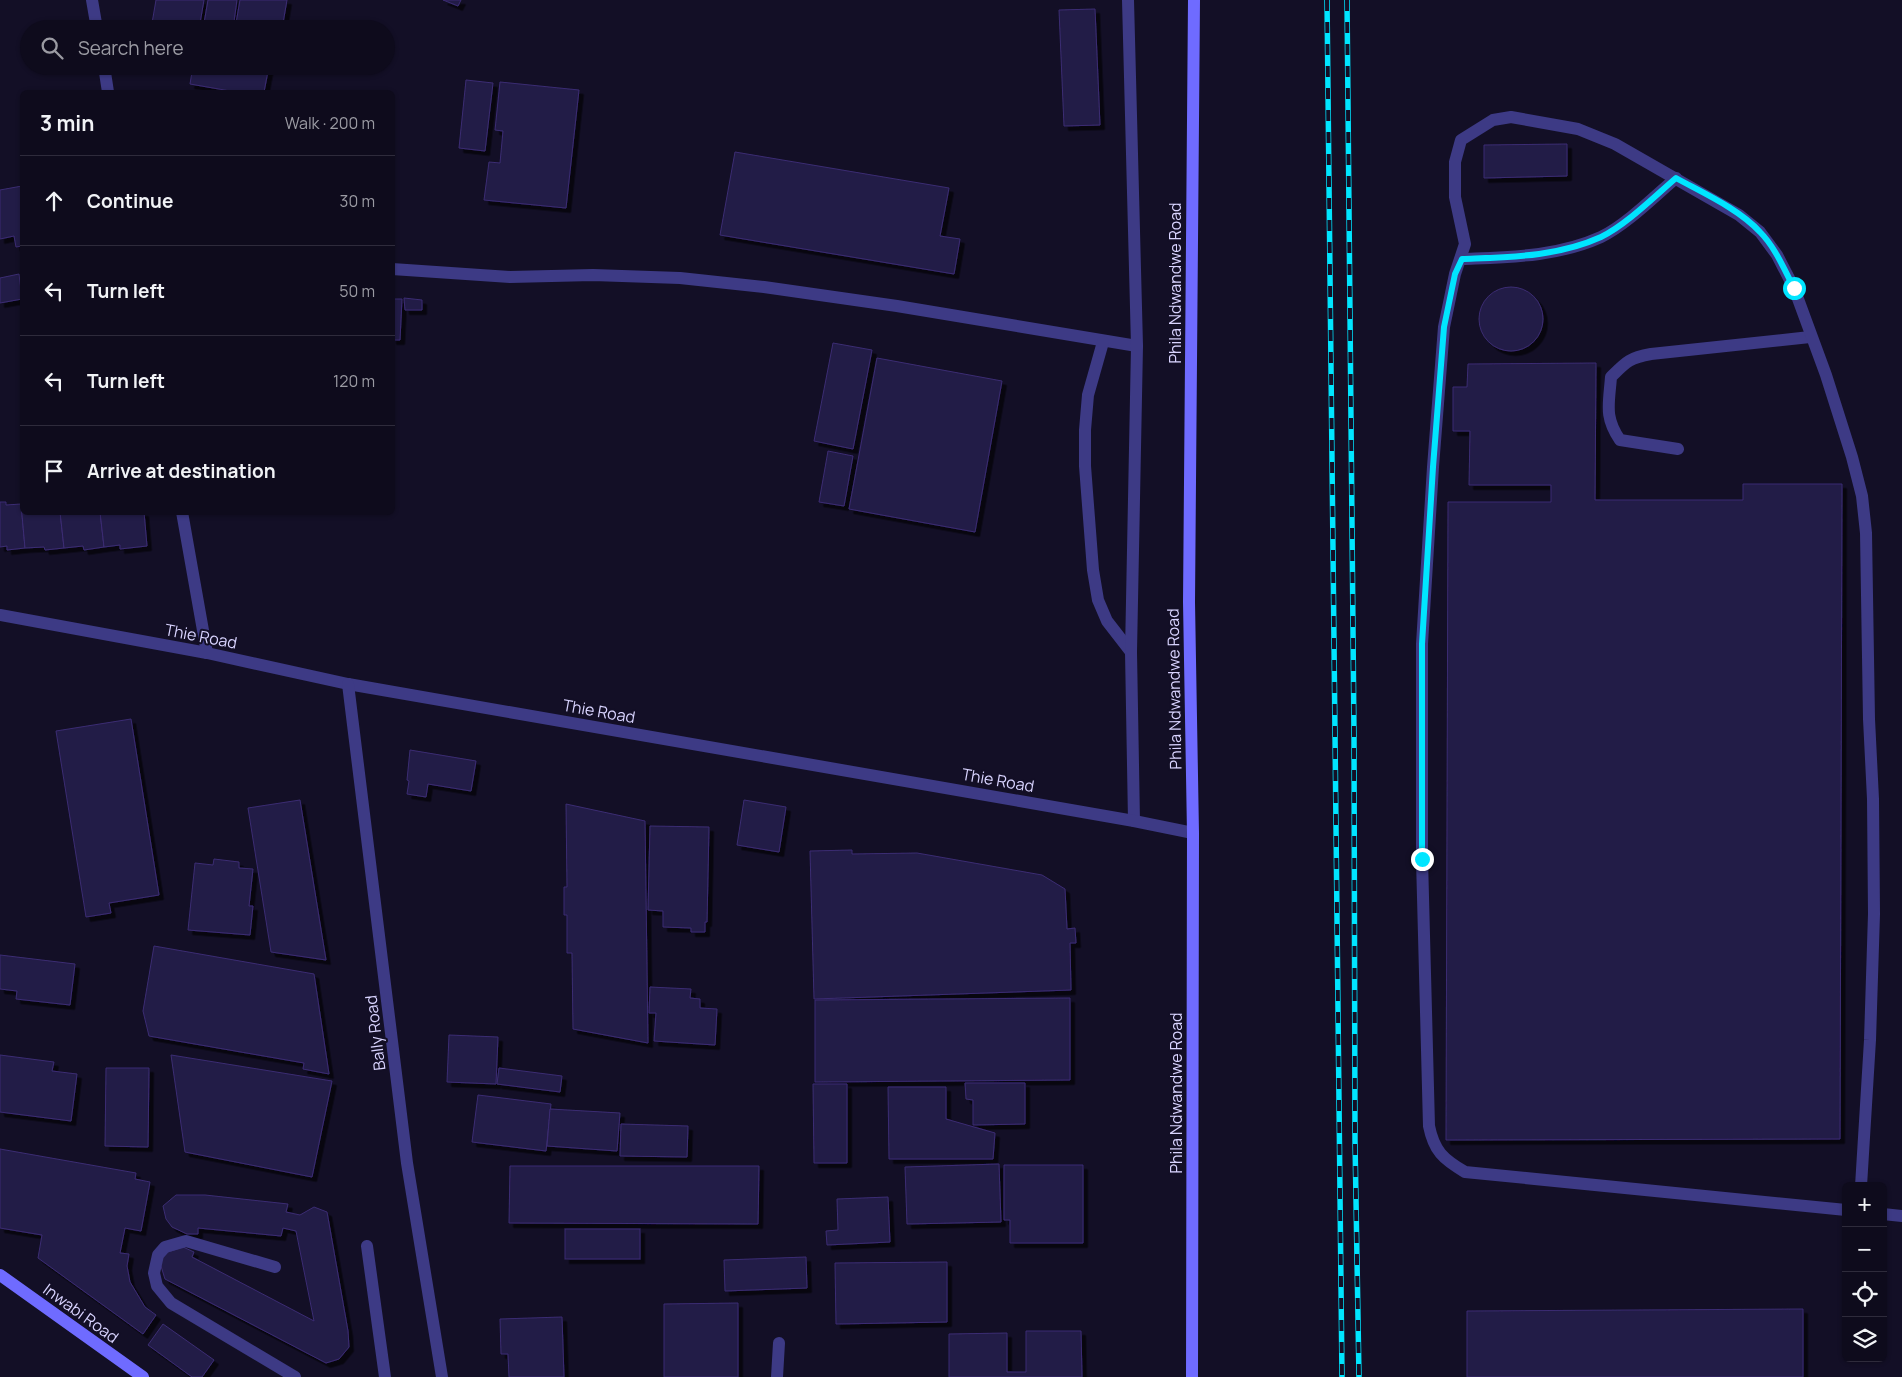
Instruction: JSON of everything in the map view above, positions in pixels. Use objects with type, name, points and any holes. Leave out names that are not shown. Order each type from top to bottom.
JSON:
[{"type":"street","points":[[92,0],[95,20]]},
{"type":"street","points":[[1128,0],[1136,346],[1132,652],[1134,820]]},
{"type":"street","name":"Phila Ndwandwe Road","points":[[1192,1377],[1193,833],[1189,602],[1194,0]]},
{"type":"street","points":[[105,75],[108,90]]},
{"type":"street","points":[[1842,1210],[1465,1172],[1448,1162],[1432,1141],[1429,1126],[1422,859],[1422,644],[1444,327],[1455,274],[1462,259],[1465,244],[1455,197],[1455,162],[1461,140],[1493,120],[1511,117],[1578,129],[1615,144],[1739,215],[1760,232],[1777,255],[1794,288],[1810,337],[1826,375],[1852,457],[1862,496],[1866,533],[1874,914],[1870,1040],[1861,1182]]},
{"type":"street","points":[[1462,259],[1522,256],[1559,251],[1602,236],[1636,213],[1676,178]]},
{"type":"street","points":[[395,269],[510,277],[593,275],[670,278],[764,287],[897,306],[1103,342],[1136,346]]},
{"type":"street","points":[[1678,449],[1620,440],[1612,429],[1608,415],[1611,377],[1624,364],[1634,358],[1650,354],[1810,337]]},
{"type":"street","points":[[1103,342],[1088,395],[1085,430],[1085,466],[1093,570],[1098,600],[1107,621],[1132,652]]},
{"type":"street","points":[[183,515],[207,653]]},
{"type":"street","name":"Thie Road","points":[[0,615],[207,653],[348,684],[1134,820],[1193,833]]},
{"type":"street","name":"Bally Road","points":[[348,684],[407,1163],[442,1377]]},
{"type":"street","points":[[1887,1214],[1902,1216]]},
{"type":"street","points":[[275,1267],[186,1241],[165,1247],[158,1254],[154,1273],[157,1286],[171,1303],[295,1377]]},
{"type":"street","points":[[367,1246],[385,1377]]},
{"type":"street","name":"Inwabi Road","points":[[0,1275],[143,1377]]},
{"type":"street","points":[[777,1377],[779,1343]]},
{"type":"building","points":[[156,0],[204,0],[201,20],[153,20]]},
{"type":"building","points":[[208,0],[237,0],[234,20],[205,20]]},
{"type":"building","points":[[240,0],[287,0],[284,20],[237,20]]},
{"type":"building","points":[[443,0],[461,0],[458,6]]},
{"type":"building","points":[[1095,9],[1100,125],[1064,126],[1059,10]]},
{"type":"building","points":[[192,75],[267,75],[264,90],[224,90],[190,84]]},
{"type":"building","points":[[466,80],[493,83],[485,151],[459,148]]},
{"type":"building","points":[[500,82],[579,90],[566,208],[484,200],[489,162],[500,163],[503,131],[495,130]]},
{"type":"building","points":[[1567,144],[1567,176],[1484,178],[1484,145]]},
{"type":"building","points":[[735,152],[949,188],[940,236],[960,239],[954,274],[720,235]]},
{"type":"building","points":[[20,186],[20,246],[16,247],[14,236],[0,239],[0,190]]},
{"type":"building","points":[[19,274],[20,299],[0,303],[0,278]]},
{"type":"building","points":[[1511,287],[1529,293],[1537,301],[1543,319],[1537,337],[1529,345],[1511,351],[1493,345],[1485,337],[1479,319],[1485,301],[1493,293]]},
{"type":"building","points":[[404,298],[422,300],[422,310],[405,310]]},
{"type":"building","points":[[395,299],[402,299],[400,340],[395,340]]},
{"type":"building","points":[[833,343],[872,350],[853,449],[814,441]]},
{"type":"building","points":[[877,358],[1002,381],[975,532],[849,509]]},
{"type":"building","points":[[1596,363],[1595,500],[1743,500],[1743,484],[1842,484],[1840,1139],[1446,1140],[1448,502],[1551,502],[1551,485],[1469,485],[1470,431],[1453,431],[1453,387],[1467,387],[1468,364]]},
{"type":"building","points":[[828,451],[853,456],[844,506],[819,502]]},
{"type":"building","points":[[0,502],[6,502],[6,505],[20,504],[25,548],[7,550],[7,546],[0,547]]},
{"type":"building","points":[[22,515],[60,515],[64,548],[45,550],[44,547],[25,548]]},
{"type":"building","points":[[60,515],[100,515],[104,547],[84,550],[83,546],[64,548]]},
{"type":"building","points":[[100,515],[144,515],[147,546],[120,549],[120,545],[104,547]]},
{"type":"building","points":[[131,719],[159,895],[109,903],[111,913],[86,917],[56,731]]},
{"type":"building","points":[[410,750],[476,761],[471,791],[428,784],[426,797],[407,794]]},
{"type":"building","points":[[300,800],[326,960],[271,952],[248,808]]},
{"type":"building","points":[[744,800],[786,807],[779,852],[737,845]]},
{"type":"building","points":[[566,804],[645,821],[648,1043],[573,1029],[572,953],[567,953],[567,915],[564,915],[564,887],[567,887]]},
{"type":"building","points":[[650,826],[709,827],[707,922],[705,922],[705,932],[691,932],[691,928],[663,927],[663,911],[648,910]]},
{"type":"building","points":[[852,850],[852,854],[917,853],[1042,875],[1065,889],[1067,929],[1075,928],[1076,943],[1070,943],[1071,990],[814,999],[810,851]]},
{"type":"building","points":[[214,859],[239,862],[239,868],[253,869],[249,906],[253,906],[250,935],[188,930],[195,863],[213,865]]},
{"type":"building","points":[[154,946],[314,974],[329,1074],[303,1069],[304,1063],[149,1036],[143,1011]]},
{"type":"building","points":[[0,955],[75,964],[70,1005],[16,999],[17,991],[0,989]]},
{"type":"building","points":[[650,987],[691,989],[690,998],[700,999],[700,1008],[717,1009],[715,1045],[654,1041],[656,1013],[649,1013]]},
{"type":"building","points":[[1070,998],[1070,1080],[815,1082],[815,1000]]},
{"type":"building","points":[[449,1035],[498,1037],[496,1084],[447,1082]]},
{"type":"building","points":[[0,1055],[54,1062],[52,1071],[77,1074],[71,1121],[0,1112]]},
{"type":"building","points":[[171,1055],[332,1081],[312,1177],[185,1152]]},
{"type":"building","points":[[106,1068],[149,1068],[148,1147],[105,1146]]},
{"type":"building","points":[[499,1068],[562,1076],[560,1092],[497,1084]]},
{"type":"building","points":[[965,1083],[1025,1083],[1025,1124],[973,1125],[973,1100],[966,1099]]},
{"type":"building","points":[[813,1084],[847,1084],[847,1163],[814,1163]]},
{"type":"building","points":[[888,1087],[946,1087],[946,1119],[995,1133],[993,1159],[889,1159]]},
{"type":"building","points":[[478,1095],[551,1104],[546,1151],[472,1142]]},
{"type":"building","points":[[550,1109],[620,1113],[617,1151],[547,1146]]},
{"type":"building","points":[[621,1124],[688,1126],[687,1157],[620,1156]]},
{"type":"building","points":[[0,1149],[136,1173],[135,1179],[150,1182],[141,1231],[125,1228],[120,1253],[129,1254],[127,1266],[130,1282],[145,1307],[156,1315],[143,1334],[38,1258],[42,1235],[0,1228]]},
{"type":"building","points":[[999,1164],[1001,1222],[907,1224],[905,1167]]},
{"type":"building","points":[[1004,1165],[1083,1165],[1083,1243],[1010,1243],[1010,1220],[1004,1220]]},
{"type":"building","points":[[510,1166],[759,1166],[758,1224],[509,1223]]},
{"type":"building","points":[[176,1195],[205,1195],[288,1204],[286,1212],[300,1215],[314,1207],[327,1212],[348,1331],[349,1347],[339,1359],[326,1363],[165,1279],[160,1263],[165,1253],[183,1247],[194,1252],[192,1257],[314,1321],[296,1231],[283,1228],[281,1236],[198,1228],[198,1234],[187,1234],[172,1227],[166,1219],[163,1206]]},
{"type":"building","points":[[888,1197],[890,1242],[827,1245],[826,1231],[838,1230],[837,1199]]},
{"type":"building","points":[[565,1229],[640,1229],[640,1259],[565,1259]]},
{"type":"building","points":[[806,1257],[807,1288],[725,1291],[724,1260]]},
{"type":"building","points":[[947,1262],[947,1322],[836,1324],[835,1263]]},
{"type":"building","points":[[738,1303],[738,1377],[664,1377],[664,1304]]},
{"type":"building","points":[[1803,1309],[1803,1377],[1467,1377],[1467,1311]]},
{"type":"building","points":[[562,1317],[564,1377],[509,1377],[508,1354],[501,1354],[500,1319]]},
{"type":"building","points":[[163,1324],[214,1360],[202,1377],[192,1377],[148,1345]]},
{"type":"building","points":[[1026,1331],[1081,1331],[1082,1377],[949,1377],[949,1334],[1007,1333],[1007,1372],[1026,1372]]},
{"type":"railway","points":[[1327,0],[1342,1377]]},
{"type":"railway","points":[[1347,0],[1354,735],[1355,1141],[1359,1377]]},
{"type":"route","points":[[1422,859],[1422,644],[1433,467],[1444,327],[1455,274],[1462,259],[1522,256],[1559,251],[1602,236],[1636,213],[1676,178],[1739,215],[1760,232],[1777,255],[1794,288]]}]
